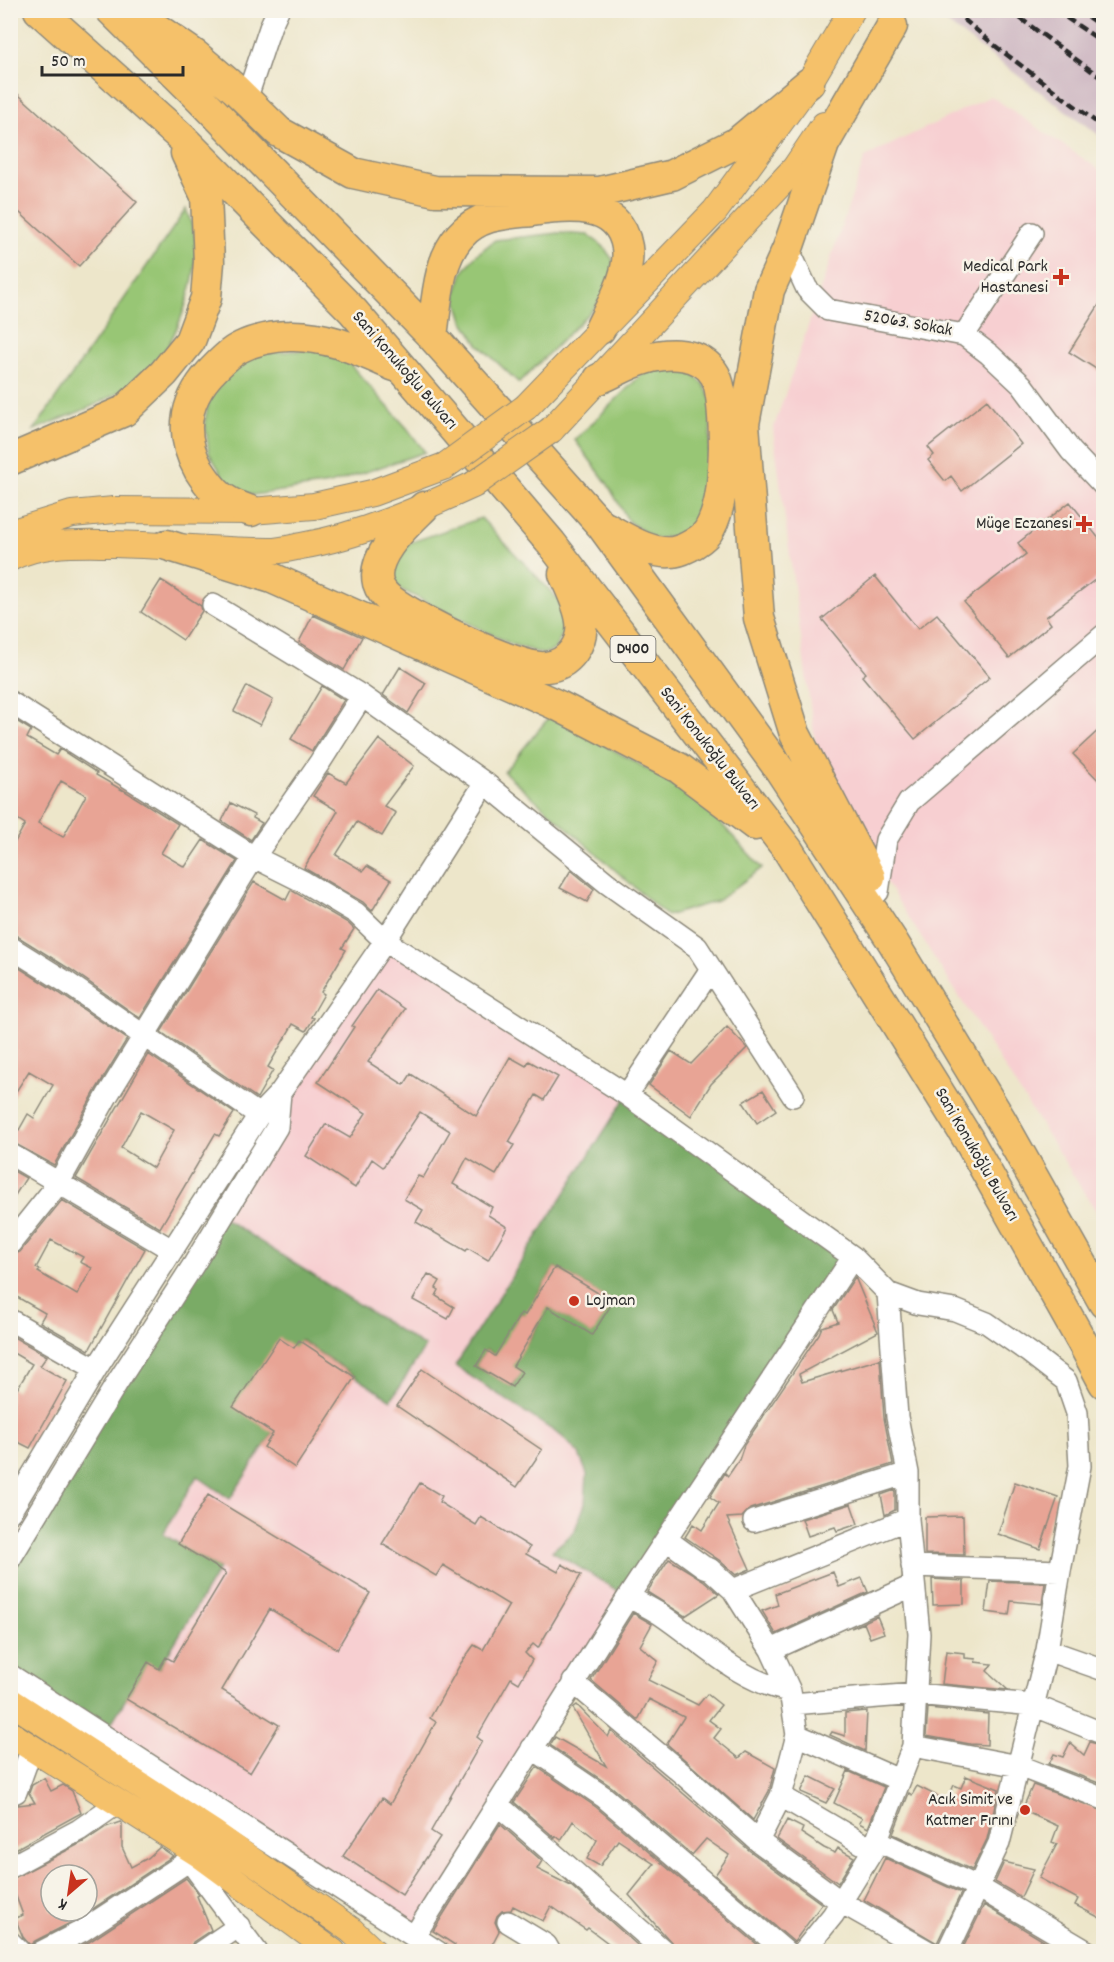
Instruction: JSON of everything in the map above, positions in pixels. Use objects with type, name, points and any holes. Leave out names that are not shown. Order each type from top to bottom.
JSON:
[{"type":"highway","name":"Sani Konukoğlu Bulvarı","points":[[39,10],[177,134],[352,311],[551,543],[788,850],[968,1139],[1081,1338],[1104,1383]]},
{"type":"highway","name":"D400","points":[[111,10],[432,336],[602,526],[780,770],[893,942],[1001,1120],[1104,1303]]},
{"type":"highway","points":[[130,10],[195,55],[279,132],[353,173],[435,191],[599,192],[672,175],[738,142],[809,82]]},
{"type":"highway","points":[[893,942],[878,892],[795,734],[759,618],[744,424],[770,290],[788,248],[824,144],[897,18]]},
{"type":"highway","points":[[10,460],[124,411],[164,373],[190,340],[206,298],[209,262],[206,196],[177,134]]},
{"type":"highway","points":[[432,336],[443,267],[460,236],[473,224],[490,216],[570,206],[589,209],[607,216],[621,230],[627,246],[628,261],[623,279],[600,329]]},
{"type":"highway","points":[[251,511],[225,500],[206,481],[195,462],[189,445],[187,414],[192,399],[200,385],[226,357],[240,347],[257,341],[289,336],[311,337],[344,344],[402,369]]},
{"type":"highway","points":[[599,379],[645,358],[683,354],[702,362],[716,376],[724,419],[723,471],[717,507],[710,529],[695,542],[673,552],[651,549],[602,526]]},
{"type":"highway","points":[[424,507],[386,549],[380,563],[378,581],[382,592],[425,622],[508,660],[545,668],[559,664],[569,657],[578,643],[581,622],[551,543]]},
{"type":"highway","points":[[167,546],[272,578],[559,706],[679,768],[788,850]]},
{"type":"main road","points":[[10,533],[72,514],[114,510],[251,511],[314,506],[372,493],[445,466],[526,407],[715,211],[809,82],[852,10]]},
{"type":"main road","points":[[10,558],[61,543],[271,551],[320,543],[424,507],[473,485],[551,429],[795,168],[897,18]]},
{"type":"main road","points":[[10,1701],[213,1833],[351,1930],[374,1952]]},
{"type":"main road","points":[[10,1734],[118,1803],[333,1952]]},
{"type":"street","points":[[246,100],[278,10]]},
{"type":"street","points":[[964,335],[1032,233]]},
{"type":"street","name":"52063. Sokak","points":[[788,248],[807,289],[828,309],[964,335],[989,354],[1022,386],[1071,451],[1104,486]]},
{"type":"street","points":[[213,605],[362,696],[485,783],[607,882],[697,947],[793,1096]]},
{"type":"street","points":[[878,892],[886,840],[909,802],[1098,641]]},
{"type":"street","points":[[10,1244],[58,1184],[107,1096],[254,857],[320,762],[362,696]]},
{"type":"street","points":[[10,702],[254,857],[304,882],[356,913],[386,941],[627,1095],[853,1257],[888,1293],[918,1304],[956,1310],[987,1323],[1066,1382],[1077,1413],[1080,1466],[1047,1650],[999,1843],[948,1952]]},
{"type":"street","points":[[10,1512],[96,1369],[259,1115],[280,1093],[386,941],[485,783]]},
{"type":"street","points":[[10,947],[259,1115]]},
{"type":"street","points":[[627,1095],[711,969]]},
{"type":"street","points":[[10,1559],[277,1127],[280,1093]]},
{"type":"street","points":[[10,1154],[172,1250]]},
{"type":"street","points":[[415,1935],[628,1596],[853,1257]]},
{"type":"street","points":[[807,1950],[834,1915],[874,1845],[913,1746],[919,1634],[908,1519],[908,1473],[897,1418],[888,1293]]},
{"type":"street","points":[[10,1320],[96,1369]]},
{"type":"street","points":[[754,1521],[908,1473]]},
{"type":"street","points":[[733,1590],[908,1519]]},
{"type":"street","points":[[667,1540],[710,1569],[733,1590],[771,1650],[791,1697],[797,1735],[781,1796],[758,1841]]},
{"type":"street","points":[[771,1650],[913,1575],[1060,1571]]},
{"type":"street","points":[[628,1596],[660,1614],[722,1661],[791,1697],[916,1694],[1033,1705],[1104,1734]]},
{"type":"street","points":[[1047,1650],[1104,1670]]},
{"type":"street","points":[[10,1675],[438,1952]]},
{"type":"street","points":[[573,1682],[686,1776],[758,1841],[841,1902],[929,1952]]},
{"type":"street","points":[[797,1735],[899,1780]]},
{"type":"street","points":[[913,1746],[1019,1766],[1104,1798]]},
{"type":"street","points":[[10,1794],[16,1792],[32,1748]]},
{"type":"street","points":[[532,1748],[604,1797],[786,1952]]},
{"type":"street","points":[[127,1775],[196,1794]]},
{"type":"street","points":[[781,1796],[874,1845],[978,1887],[1088,1952]]},
{"type":"street","points":[[10,1867],[79,1830],[118,1803]]},
{"type":"street","points":[[497,1804],[665,1952]]},
{"type":"street","points":[[41,1952],[82,1931],[194,1857],[257,1952]]},
{"type":"street","points":[[508,1922],[546,1945],[550,1952]]},
{"type":"street","points":[[201,1952],[239,1926]]},
{"type":"street","points":[[10,1942],[20,1952]]},
{"type":"shaded area","points":[[1100,10],[1104,13],[1103,138],[930,11]]},
{"type":"shaded area","points":[[991,96],[1103,172],[1103,1222],[820,779],[773,430],[865,157]]},
{"type":"shaded area","points":[[385,941],[627,1095],[455,1366],[563,1437],[579,1454],[587,1474],[585,1504],[574,1532],[628,1597],[415,1935],[104,1735],[148,1663],[159,1669],[219,1569],[162,1534],[197,1476],[230,1498],[273,1433],[299,1340],[355,1377],[425,1347],[222,1217],[277,1127],[280,1093]]},
{"type":"green space","points":[[186,209],[196,249],[192,281],[188,299],[174,334],[156,364],[145,375],[119,392],[34,430]]},
{"type":"green space","points":[[559,233],[588,235],[603,246],[613,260],[611,282],[595,307],[519,383],[478,344],[463,320],[455,295],[463,272],[475,256],[495,240]]},
{"type":"green space","points":[[320,349],[349,363],[407,428],[425,452],[330,484],[253,495],[229,486],[209,453],[205,421],[210,395],[224,378],[254,354]]},
{"type":"green space","points":[[688,369],[704,385],[712,401],[706,511],[693,529],[678,535],[655,539],[629,522],[607,483],[575,440],[646,370]]},
{"type":"green space","points":[[481,518],[559,600],[563,633],[554,650],[543,654],[511,644],[398,588],[391,564],[403,545]]},
{"type":"green space","points":[[551,715],[662,777],[705,806],[762,868],[717,901],[667,916],[504,772]]},
{"type":"green space","points":[[627,1095],[853,1257],[628,1597],[552,1551],[574,1532],[585,1504],[587,1474],[579,1454],[563,1437],[455,1366]],"holes":[[[555,1267],[612,1302],[592,1334],[535,1299]],[[521,1313],[539,1323],[527,1343],[510,1333]],[[486,1350],[521,1372],[513,1387],[476,1366]]]},
{"type":"green space","points":[[222,1217],[425,1347],[391,1400],[300,1340],[273,1433],[230,1499],[197,1476],[163,1534],[219,1569],[159,1669],[148,1663],[104,1735],[11,1675],[10,1559]]},
{"type":"building","points":[[10,87],[137,202],[79,266],[10,204]]},
{"type":"building","points":[[1104,297],[1104,374],[1069,352]]},
{"type":"building","points":[[987,400],[1021,444],[962,491],[951,476],[945,481],[928,460],[934,455],[928,447]]},
{"type":"building","points":[[1070,502],[1104,545],[1104,573],[1046,617],[1051,624],[1009,658],[964,602],[1026,554],[1018,543]]},
{"type":"building","points":[[875,576],[918,629],[937,614],[990,677],[915,739],[862,676],[866,673],[822,619]]},
{"type":"building","points":[[161,580],[201,606],[202,611],[183,640],[141,612]]},
{"type":"building","points":[[313,615],[362,637],[344,670],[299,642]]},
{"type":"building","points":[[400,667],[426,683],[408,713],[383,695]]},
{"type":"building","points":[[247,686],[273,700],[260,725],[234,711]]},
{"type":"building","points":[[322,686],[344,700],[312,751],[291,739]]},
{"type":"building","points":[[10,717],[31,730],[27,738],[56,755],[60,749],[97,773],[96,775],[178,824],[161,853],[185,867],[203,840],[237,861],[140,1018],[73,971],[17,936],[10,934],[10,851],[25,824],[10,814]],"holes":[[[61,781],[86,795],[63,837],[38,823]]]},
{"type":"building","points":[[1104,725],[1104,786],[1073,754]]},
{"type":"building","points":[[379,739],[414,766],[384,806],[396,813],[382,836],[357,822],[336,855],[363,871],[367,866],[391,880],[372,911],[363,902],[304,868],[338,811],[313,796],[328,773],[346,783]]},
{"type":"building","points":[[231,803],[254,815],[253,818],[262,823],[251,840],[222,821]]},
{"type":"building","points":[[571,870],[594,889],[587,902],[560,888]]},
{"type":"building","points":[[254,882],[286,900],[291,890],[348,923],[354,929],[342,948],[346,950],[321,992],[324,994],[311,1017],[314,1018],[306,1031],[293,1024],[268,1067],[273,1070],[257,1098],[161,1032]]},
{"type":"building","points":[[10,962],[127,1039],[54,1165],[10,1141],[10,1125],[19,1130],[28,1114],[34,1118],[53,1085],[29,1071],[10,1101]]},
{"type":"building","points":[[377,990],[405,1009],[368,1062],[404,1085],[411,1074],[476,1116],[510,1057],[526,1066],[529,1061],[558,1077],[544,1100],[536,1095],[509,1142],[514,1145],[496,1175],[467,1158],[453,1184],[492,1207],[488,1215],[507,1227],[488,1260],[468,1248],[466,1251],[416,1222],[423,1210],[404,1199],[418,1176],[423,1178],[450,1131],[420,1112],[383,1167],[372,1159],[355,1188],[306,1156],[326,1124],[350,1138],[366,1113],[318,1082]]},
{"type":"building","points":[[727,1027],[747,1048],[711,1084],[691,1116],[649,1085],[671,1051],[691,1064]]},
{"type":"building","points":[[148,1054],[234,1113],[219,1136],[215,1134],[160,1228],[76,1178]],"holes":[[[141,1111],[174,1130],[153,1168],[121,1148]]]},
{"type":"building","points":[[763,1090],[776,1110],[757,1123],[743,1102]]},
{"type":"building","points":[[10,1169],[26,1178],[10,1203]]},
{"type":"building","points":[[62,1200],[145,1249],[89,1350],[40,1322],[45,1313],[10,1293],[10,1256],[20,1252]],"holes":[[[51,1240],[83,1257],[80,1262],[92,1268],[77,1295],[38,1272],[40,1270],[36,1268]]]},
{"type":"building","points":[[555,1267],[613,1302],[592,1335],[548,1307],[513,1366],[522,1372],[512,1387],[476,1366],[486,1350],[495,1356],[521,1313],[525,1315]]},
{"type":"building","points":[[428,1274],[440,1281],[436,1288],[439,1290],[436,1296],[454,1307],[448,1319],[413,1300]]},
{"type":"building","points":[[855,1277],[878,1332],[799,1374],[802,1382],[880,1359],[884,1418],[893,1464],[750,1509],[742,1517],[727,1518],[750,1569],[736,1575],[719,1560],[685,1537],[693,1524],[702,1530],[719,1503],[710,1497],[725,1473],[728,1476],[739,1460],[744,1445],[822,1327],[838,1322],[833,1310]]},
{"type":"building","points":[[10,1335],[47,1356],[40,1366],[67,1381],[30,1448],[10,1438],[10,1388],[16,1391],[32,1364],[10,1351]]},
{"type":"building","points":[[279,1338],[294,1348],[299,1340],[355,1377],[295,1468],[264,1447],[273,1433],[233,1407]]},
{"type":"building","points":[[422,1369],[542,1450],[517,1487],[397,1406]]},
{"type":"building","points":[[1015,1482],[1058,1497],[1040,1549],[998,1534]]},
{"type":"building","points":[[420,1483],[442,1496],[439,1502],[476,1525],[481,1517],[530,1547],[526,1554],[558,1572],[562,1564],[581,1575],[538,1648],[533,1644],[525,1653],[532,1660],[519,1683],[511,1678],[477,1737],[482,1741],[431,1831],[440,1837],[402,1895],[343,1856],[382,1798],[390,1804],[436,1722],[430,1718],[461,1663],[474,1645],[483,1650],[509,1605],[443,1565],[436,1576],[382,1544]]},
{"type":"building","points":[[895,1490],[895,1510],[885,1515],[881,1495]]},
{"type":"building","points":[[208,1495],[370,1593],[337,1649],[270,1609],[222,1690],[279,1725],[250,1773],[126,1699],[148,1662],[159,1669],[166,1657],[173,1661],[226,1573],[178,1544]]},
{"type":"building","points":[[851,1504],[858,1524],[837,1531],[835,1527],[808,1536],[802,1519]]},
{"type":"building","points":[[963,1516],[964,1555],[925,1554],[925,1517]]},
{"type":"building","points":[[669,1559],[703,1580],[719,1594],[685,1616],[647,1592]]},
{"type":"building","points":[[833,1572],[839,1587],[862,1578],[868,1592],[776,1634],[762,1611],[778,1605],[775,1594]]},
{"type":"building","points":[[932,1579],[964,1581],[964,1604],[933,1605]]},
{"type":"building","points":[[990,1581],[1045,1583],[1042,1604],[1011,1601],[1009,1615],[986,1612]]},
{"type":"building","points":[[633,1613],[652,1624],[640,1646],[658,1661],[648,1680],[698,1705],[707,1694],[721,1705],[709,1720],[721,1729],[714,1738],[739,1758],[746,1752],[775,1768],[769,1791],[753,1820],[667,1744],[684,1717],[649,1699],[638,1720],[591,1680]]},
{"type":"building","points":[[877,1616],[884,1633],[870,1638],[864,1623],[851,1628]]},
{"type":"building","points":[[946,1651],[965,1653],[965,1658],[992,1664],[987,1671],[1008,1690],[942,1684]]},
{"type":"building","points":[[577,1705],[608,1737],[611,1731],[750,1851],[822,1904],[794,1942],[715,1875],[729,1855],[706,1839],[692,1855],[612,1787],[550,1745],[555,1737],[606,1766],[573,1708]]},
{"type":"building","points":[[928,1708],[988,1714],[987,1745],[926,1736]]},
{"type":"building","points":[[867,1711],[865,1751],[830,1735],[832,1732],[845,1736],[845,1713]]},
{"type":"building","points":[[1090,1742],[1104,1746],[1104,1785],[1049,1764],[1054,1754],[1063,1757],[1070,1743],[1084,1755]]},
{"type":"building","points":[[537,1767],[596,1807],[766,1952],[680,1952],[629,1895],[654,1864],[618,1840],[600,1866],[587,1859],[597,1840],[573,1821],[561,1840],[556,1836],[555,1838],[514,1802]]},
{"type":"building","points":[[848,1771],[884,1787],[868,1828],[859,1823],[862,1818],[834,1803]]},
{"type":"building","points":[[809,1776],[835,1789],[826,1803],[801,1792]]},
{"type":"building","points":[[966,1776],[999,1789],[987,1839],[972,1870],[893,1834],[909,1793],[912,1795],[917,1786],[947,1801],[954,1785],[961,1788]]},
{"type":"building","points":[[44,1778],[51,1791],[63,1785],[72,1791],[81,1813],[10,1852],[10,1806],[35,1803],[29,1793],[32,1785]]},
{"type":"building","points":[[1033,1785],[1104,1811],[1104,1920],[1075,1905],[1078,1899],[1039,1878],[1057,1844],[1052,1842],[1058,1826],[1022,1810]]},
{"type":"building","points":[[787,1820],[803,1828],[801,1833],[824,1848],[835,1853],[838,1848],[854,1857],[838,1883],[777,1839]]},
{"type":"building","points":[[120,1822],[122,1823],[122,1847],[131,1867],[148,1858],[160,1847],[173,1856],[99,1905],[99,1863],[43,1863],[106,1827]]},
{"type":"building","points":[[500,1824],[542,1861],[537,1869],[571,1886],[645,1952],[620,1952],[588,1928],[586,1930],[551,1906],[543,1921],[513,1906],[511,1910],[502,1911],[497,1916],[495,1922],[499,1931],[488,1952],[451,1952],[455,1945],[433,1931]]},
{"type":"building","points":[[885,1858],[961,1893],[937,1943],[864,1900]]},
{"type":"building","points":[[1004,1862],[1034,1869],[1021,1897],[995,1882]]},
{"type":"building","points":[[39,1865],[39,1923],[70,1923],[30,1945],[23,1937],[15,1918],[23,1915],[10,1880]]},
{"type":"building","points":[[186,1878],[199,1895],[197,1896],[211,1930],[193,1942],[189,1951],[70,1952],[89,1942]]},
{"type":"building","points":[[984,1905],[1062,1952],[961,1952]]},
{"type":"railway","points":[[953,10],[994,45],[1104,128]]},
{"type":"railway","points":[[1009,10],[1104,80]]},
{"type":"railway","points":[[1055,10],[1104,43]]},
{"type":"railway","points":[[1077,10],[1104,28]]},
{"type":"place","name":"Medical Park Hastanesi","points":[[1061,277]]},
{"type":"place","name":"Müge Eczanesi","points":[[1084,524]]},
{"type":"place","name":"Lojman","points":[[574,1301]]},
{"type":"place","name":"Acık Simit ve Katmer Fırını","points":[[1025,1810]]}]
